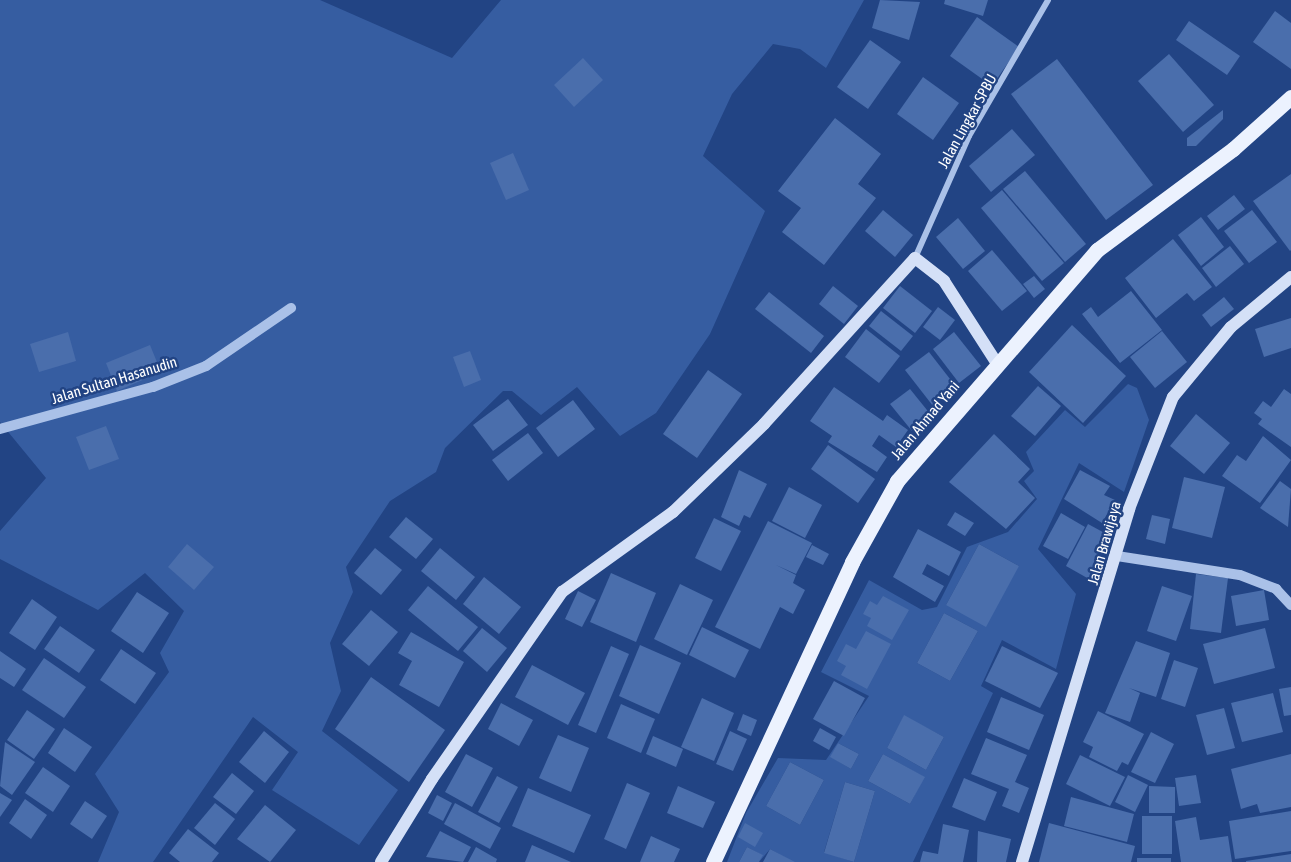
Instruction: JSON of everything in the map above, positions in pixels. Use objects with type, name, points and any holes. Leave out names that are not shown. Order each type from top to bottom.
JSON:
[{"type":"main road","name":"Jalan Ahmad Yani","points":[[713,862],[885,499],[996,362],[1097,250],[1233,150],[1291,97]]},
{"type":"main road","points":[[381,862],[432,779],[562,592],[681,505],[764,424],[915,258],[944,281],[996,362]]},
{"type":"main road","name":"Jalan Brawijaya","points":[[1022,862],[1117,556],[1173,397],[1231,327],[1291,277]]},
{"type":"street","name":"Jalan Lingkar SPBU","points":[[915,258],[969,136],[1048,0]]},
{"type":"street","name":"Jalan Sultan Hasanudin","points":[[0,429],[153,387],[206,366],[291,308]]},
{"type":"street","points":[[1117,556],[1240,575],[1276,589],[1291,605]]},
{"type":"shaded area","points":[[0,0],[320,0],[452,58],[501,0],[864,0],[826,68],[800,49],[773,44],[732,94],[703,156],[765,211],[710,334],[656,413],[620,436],[577,387],[541,415],[512,391],[503,391],[445,448],[436,472],[390,501],[346,567],[353,592],[330,643],[341,691],[322,731],[398,790],[359,845],[272,790],[298,752],[253,717],[153,862],[98,862],[119,812],[95,774],[169,672],[160,653],[184,611],[145,573],[98,610],[0,559],[0,531],[46,478],[0,422]]},
{"type":"shaded area","points":[[1128,384],[1137,388],[1149,420],[1124,492],[1079,463],[1038,549],[1076,594],[1056,669],[1002,640],[981,686],[993,693],[913,862],[854,862],[793,862],[770,849],[759,862],[762,855],[747,847],[739,862],[727,862],[746,813],[778,758],[826,760],[869,696],[821,672],[869,580],[922,610],[937,607],[967,547],[1008,532],[1037,499],[1024,481],[1034,471],[1026,452],[1065,410],[1085,427]],"holes":[[[979,544],[1019,566],[946,605]],[[944,613],[978,631],[950,681],[917,663]],[[904,716],[944,737],[926,770],[887,748]],[[838,743],[859,754],[851,769],[831,757]],[[883,754],[924,777],[910,804],[868,781]],[[790,762],[824,780],[800,825],[766,806]],[[845,782],[875,791],[854,862],[824,852]]]},
{"type":"building","points":[[880,0],[920,2],[909,40],[872,28]]},
{"type":"building","points":[[945,0],[988,0],[983,16],[944,4]]},
{"type":"building","points":[[1275,11],[1291,23],[1291,69],[1253,42]]},
{"type":"building","points":[[977,17],[1019,47],[992,86],[950,56]]},
{"type":"building","points":[[1189,21],[1240,56],[1227,75],[1176,40]]},
{"type":"building","points":[[870,40],[901,62],[868,109],[837,87]]},
{"type":"building","points":[[1169,54],[1214,105],[1183,132],[1138,81]]},
{"type":"building","points":[[583,58],[603,80],[574,107],[554,85]]},
{"type":"building","points":[[1057,59],[1153,185],[1106,220],[1011,94]]},
{"type":"building","points":[[923,77],[959,103],[933,140],[897,114]]},
{"type":"building","points":[[1223,110],[1223,119],[1196,146],[1187,146],[1187,138]]},
{"type":"building","points":[[835,118],[881,154],[858,184],[876,198],[824,265],[782,232],[801,208],[778,191]]},
{"type":"building","points":[[1012,129],[1035,155],[991,192],[969,166]]},
{"type":"building","points":[[513,153],[529,190],[506,200],[490,163]]},
{"type":"building","points":[[1025,171],[1086,244],[1065,262],[1003,189]]},
{"type":"building","points":[[1291,174],[1291,250],[1290,251],[1253,201]]},
{"type":"building","points":[[1002,190],[1064,263],[1042,281],[981,208]]},
{"type":"building","points":[[1234,195],[1245,209],[1218,230],[1207,216]]},
{"type":"building","points":[[883,210],[913,235],[895,257],[865,231]]},
{"type":"building","points":[[1252,210],[1277,242],[1249,263],[1224,231]]},
{"type":"building","points":[[1201,217],[1224,247],[1201,266],[1178,235]]},
{"type":"building","points":[[958,218],[985,251],[963,269],[936,237]]},
{"type":"building","points":[[1173,239],[1212,287],[1194,301],[1187,293],[1156,318],[1125,278]]},
{"type":"building","points":[[1230,246],[1244,264],[1216,287],[1202,268]]},
{"type":"building","points":[[992,250],[1027,291],[1002,311],[968,271]]},
{"type":"building","points":[[1034,276],[1045,289],[1034,298],[1023,284]]},
{"type":"building","points":[[833,286],[858,306],[844,324],[819,304]]},
{"type":"building","points":[[900,286],[932,311],[915,333],[883,308]]},
{"type":"building","points":[[1131,291],[1162,330],[1120,363],[1082,314],[1091,307],[1098,317]]},
{"type":"building","points":[[769,292],[824,336],[811,353],[755,309]]},
{"type":"building","points":[[1224,297],[1234,309],[1211,327],[1202,315]]},
{"type":"building","points":[[938,307],[955,320],[940,340],[923,327]]},
{"type":"building","points":[[881,311],[913,336],[901,351],[869,326]]},
{"type":"building","points":[[1291,318],[1291,348],[1264,357],[1255,329]]},
{"type":"building","points":[[1072,325],[1126,376],[1083,423],[1029,372]]},
{"type":"building","points":[[866,329],[900,356],[879,383],[845,357]]},
{"type":"building","points":[[1162,331],[1187,362],[1155,388],[1130,357]]},
{"type":"building","points":[[68,332],[76,361],[39,372],[30,344]]},
{"type":"building","points":[[954,332],[981,366],[959,383],[933,349]]},
{"type":"building","points":[[150,345],[161,372],[117,391],[106,363]]},
{"type":"building","points":[[470,351],[481,380],[464,387],[453,357]]},
{"type":"building","points":[[929,352],[957,388],[933,406],[905,370]]},
{"type":"building","points":[[708,370],[742,394],[697,458],[663,434]]},
{"type":"building","points":[[1038,386],[1061,406],[1035,436],[1011,416]]},
{"type":"building","points":[[834,387],[883,421],[887,415],[908,430],[896,447],[879,435],[872,446],[887,457],[877,472],[828,442],[832,436],[810,421]]},
{"type":"building","points":[[910,389],[931,415],[912,431],[890,404]]},
{"type":"building","points":[[1284,389],[1291,394],[1291,447],[1258,424],[1262,419],[1254,413],[1263,401],[1271,407]]},
{"type":"building","points":[[508,399],[528,425],[493,451],[473,425]]},
{"type":"building","points":[[573,400],[595,429],[558,457],[536,428]]},
{"type":"building","points":[[1196,414],[1230,443],[1204,474],[1170,446]]},
{"type":"building","points":[[106,426],[119,459],[89,470],[76,437]]},
{"type":"building","points":[[528,433],[543,453],[508,481],[492,460]]},
{"type":"building","points":[[994,434],[1030,469],[1018,482],[1035,498],[1006,529],[949,482]]},
{"type":"building","points":[[1263,436],[1291,460],[1260,503],[1222,476],[1237,455],[1246,461]]},
{"type":"building","points":[[828,445],[875,479],[858,503],[811,469]]},
{"type":"building","points":[[739,470],[767,484],[750,518],[744,515],[739,526],[721,517]]},
{"type":"building","points":[[1080,470],[1110,486],[1104,495],[1115,500],[1102,523],[1064,499]]},
{"type":"building","points":[[1184,477],[1225,487],[1212,538],[1172,528]]},
{"type":"building","points":[[1280,481],[1291,489],[1288,527],[1260,508]]},
{"type":"building","points":[[789,487],[822,505],[805,538],[772,521]]},
{"type":"building","points":[[955,512],[974,523],[965,536],[947,525]]},
{"type":"building","points":[[1061,513],[1085,527],[1068,559],[1043,546]]},
{"type":"building","points":[[1152,515],[1170,519],[1165,544],[1146,539]]},
{"type":"building","points":[[406,517],[433,539],[416,559],[389,537]]},
{"type":"building","points":[[714,518],[741,531],[721,571],[695,558]]},
{"type":"building","points":[[768,521],[812,543],[796,574],[776,565],[796,575],[793,583],[805,590],[793,614],[780,607],[760,649],[715,627]]},
{"type":"building","points":[[1088,524],[1112,537],[1089,579],[1066,566]]},
{"type":"building","points":[[918,529],[961,552],[949,576],[927,564],[922,574],[944,586],[935,602],[893,577]]},
{"type":"building","points":[[187,544],[214,567],[194,590],[168,567]]},
{"type":"building","points":[[979,544],[1019,566],[986,627],[946,605]]},
{"type":"building","points":[[812,545],[829,554],[823,565],[806,557]]},
{"type":"building","points":[[375,548],[402,570],[381,595],[354,573]]},
{"type":"building","points":[[440,548],[475,577],[456,600],[421,571]]},
{"type":"building","points":[[611,573],[656,593],[636,642],[590,622]]},
{"type":"building","points":[[1196,574],[1228,578],[1221,633],[1190,629]]},
{"type":"building","points":[[484,577],[521,607],[499,634],[463,604]]},
{"type":"building","points":[[680,584],[713,600],[687,655],[654,639]]},
{"type":"building","points":[[428,586],[478,627],[458,651],[408,610]]},
{"type":"building","points":[[1162,586],[1192,596],[1176,641],[1147,631]]},
{"type":"building","points":[[1264,590],[1269,620],[1236,626],[1231,596]]},
{"type":"building","points":[[578,591],[596,600],[582,627],[565,619]]},
{"type":"building","points":[[137,592],[169,613],[143,653],[111,631]]},
{"type":"building","points":[[883,596],[909,610],[892,640],[867,626],[871,618],[863,614],[870,601],[877,605]]},
{"type":"building","points":[[32,599],[57,617],[35,650],[9,633]]},
{"type":"building","points":[[371,610],[398,632],[369,666],[342,644]]},
{"type":"building","points":[[944,613],[978,631],[950,681],[917,663]]},
{"type":"building","points":[[60,626],[95,650],[79,673],[44,649]]},
{"type":"building","points":[[702,627],[749,650],[735,678],[689,655]]},
{"type":"building","points":[[482,628],[507,648],[487,672],[463,651]]},
{"type":"building","points":[[1265,628],[1275,668],[1214,684],[1203,644]]},
{"type":"building","points":[[866,631],[891,644],[867,689],[841,675],[846,666],[837,661],[846,644],[856,649]]},
{"type":"building","points":[[411,632],[464,662],[439,707],[399,685],[412,661],[398,653]]},
{"type":"building","points":[[1136,641],[1170,653],[1156,697],[1129,688],[1140,693],[1130,722],[1105,713]]},
{"type":"building","points":[[640,645],[681,663],[659,714],[619,696]]},
{"type":"building","points":[[611,646],[629,654],[596,733],[578,725]]},
{"type":"building","points":[[1002,646],[1058,673],[1040,708],[985,681]]},
{"type":"building","points":[[121,649],[156,673],[135,704],[100,680]]},
{"type":"building","points":[[0,651],[26,669],[14,687],[0,678]]},
{"type":"building","points":[[44,658],[86,687],[64,718],[22,690]]},
{"type":"building","points":[[1174,660],[1198,668],[1185,707],[1161,699]]},
{"type":"building","points":[[532,665],[585,693],[568,725],[515,697]]},
{"type":"building","points":[[371,677],[445,730],[409,782],[335,729]]},
{"type":"building","points":[[834,681],[865,698],[844,736],[813,719]]},
{"type":"building","points":[[1291,687],[1291,715],[1284,716],[1279,689]]},
{"type":"building","points":[[1273,693],[1283,732],[1242,742],[1231,703]]},
{"type":"building","points":[[1001,697],[1044,715],[1029,750],[987,732]]},
{"type":"building","points":[[702,698],[734,713],[714,761],[681,747]]},
{"type":"building","points":[[501,703],[533,720],[519,746],[488,729]]},
{"type":"building","points":[[621,704],[655,719],[641,753],[607,738]]},
{"type":"building","points":[[1224,708],[1235,748],[1207,755],[1196,715]]},
{"type":"building","points":[[27,710],[55,729],[34,759],[7,740]]},
{"type":"building","points":[[1098,711],[1144,734],[1128,765],[1122,762],[1117,771],[1089,757],[1093,747],[1083,742]]},
{"type":"building","points":[[743,714],[757,720],[751,736],[737,730]]},
{"type":"building","points":[[904,715],[944,737],[926,770],[887,748]]},
{"type":"building","points":[[64,728],[92,747],[75,772],[48,753]]},
{"type":"building","points":[[820,728],[836,737],[829,750],[813,741]]},
{"type":"building","points":[[264,731],[289,752],[265,783],[239,762]]},
{"type":"building","points":[[730,731],[747,739],[733,771],[716,764]]},
{"type":"building","points":[[1151,732],[1174,744],[1155,783],[1131,772]]},
{"type":"building","points":[[558,735],[589,748],[571,792],[539,778]]},
{"type":"building","points":[[653,736],[683,749],[676,767],[646,754]]},
{"type":"building","points":[[986,738],[1027,755],[1015,782],[1029,788],[1019,813],[1002,806],[1009,789],[971,774]]},
{"type":"building","points":[[5,742],[35,762],[12,795],[0,786]]},
{"type":"building","points":[[838,743],[859,754],[851,769],[830,757]]},
{"type":"building","points":[[466,754],[493,768],[472,807],[445,792]]},
{"type":"building","points":[[883,754],[925,777],[910,804],[868,781]]},
{"type":"building","points":[[1291,754],[1291,807],[1260,813],[1257,804],[1241,809],[1231,769]]},
{"type":"building","points":[[1080,755],[1125,777],[1110,806],[1066,784]]},
{"type":"building","points":[[790,762],[824,780],[800,825],[766,806]]},
{"type":"building","points":[[43,767],[70,786],[53,812],[25,793]]},
{"type":"building","points":[[232,773],[254,791],[236,814],[213,797]]},
{"type":"building","points":[[1128,775],[1148,785],[1135,812],[1115,802]]},
{"type":"building","points":[[1196,775],[1201,803],[1179,806],[1175,778]]},
{"type":"building","points":[[497,776],[518,787],[499,823],[478,812]]},
{"type":"building","points":[[964,778],[997,792],[985,821],[952,807]]},
{"type":"building","points":[[845,782],[875,791],[854,862],[824,853]]},
{"type":"building","points":[[627,783],[650,793],[626,849],[604,839]]},
{"type":"building","points":[[678,786],[715,802],[703,828],[667,813]]},
{"type":"building","points":[[1149,786],[1175,787],[1175,813],[1149,813]]},
{"type":"building","points":[[528,788],[591,815],[574,853],[512,826]]},
{"type":"building","points":[[0,793],[12,800],[0,817]]},
{"type":"building","points":[[437,795],[452,803],[443,821],[428,813]]},
{"type":"building","points":[[1071,797],[1134,814],[1127,842],[1064,826]]},
{"type":"building","points":[[25,799],[47,815],[31,839],[9,823]]},
{"type":"building","points":[[85,801],[107,816],[92,839],[70,824]]},
{"type":"building","points":[[215,803],[235,819],[215,845],[194,828]]},
{"type":"building","points":[[455,803],[501,828],[490,849],[444,824]]},
{"type":"building","points":[[265,805],[296,830],[270,862],[237,839]]},
{"type":"building","points":[[1291,811],[1291,851],[1235,859],[1229,821]]},
{"type":"building","points":[[1142,816],[1172,816],[1172,854],[1142,854]]},
{"type":"building","points":[[1196,817],[1200,840],[1228,836],[1232,862],[1181,862],[1175,821]]},
{"type":"building","points":[[745,823],[763,833],[755,847],[738,837]]},
{"type":"building","points":[[1049,823],[1135,846],[1131,862],[1039,862]]},
{"type":"building","points":[[943,824],[969,830],[963,862],[920,862],[923,851],[938,854]]},
{"type":"building","points":[[188,829],[219,853],[212,862],[180,862],[169,853]]},
{"type":"building","points":[[440,831],[471,847],[463,862],[426,857]]},
{"type":"building","points":[[978,831],[1011,839],[1006,862],[977,862]]},
{"type":"building","points":[[651,836],[680,849],[674,862],[640,862]]},
{"type":"building","points":[[532,845],[571,862],[525,862]]},
{"type":"building","points":[[476,847],[497,859],[496,862],[468,862]]},
{"type":"building","points":[[747,847],[763,855],[759,862],[739,862]]},
{"type":"building","points":[[770,849],[795,862],[763,862]]},
{"type":"building","points":[[1291,854],[1291,862],[1246,862],[1246,861]]},
{"type":"building","points":[[1137,858],[1171,858],[1171,862],[1137,862]]}]
